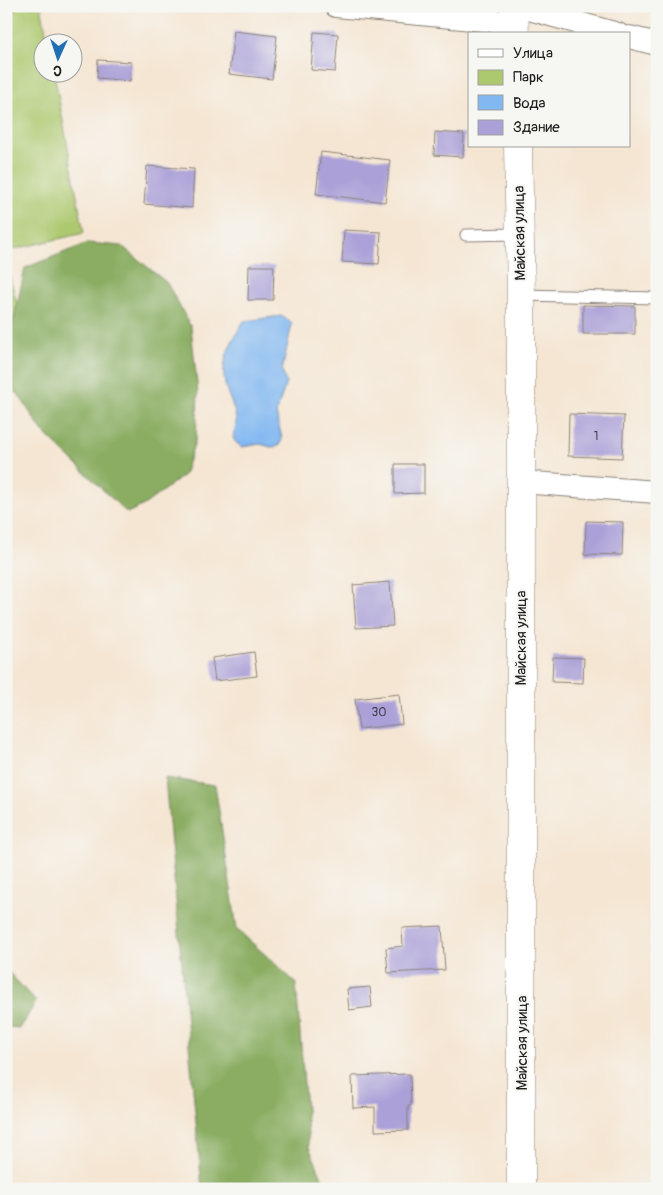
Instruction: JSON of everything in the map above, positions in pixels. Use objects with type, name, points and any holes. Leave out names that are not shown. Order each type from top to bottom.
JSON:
[{"type":"street","points":[[336,6],[516,17],[606,32]]},
{"type":"street","points":[[630,37],[657,44]]},
{"type":"street","name":"Майская улица","points":[[518,148],[522,294],[520,482],[521,1189]]},
{"type":"street","points":[[520,482],[657,492]]},
{"type":"lane","points":[[466,235],[520,234]]},
{"type":"lane","points":[[522,294],[657,298]]},
{"type":"green space","points":[[6,6],[41,6],[46,32],[32,32],[32,82],[56,82],[84,233],[6,251]]},
{"type":"green space","points":[[88,243],[122,246],[167,283],[191,327],[198,393],[196,438],[184,475],[144,505],[127,513],[42,431],[13,386],[8,348],[25,268]]},
{"type":"green space","points":[[6,261],[38,388],[6,394]]},
{"type":"green space","points":[[165,778],[215,785],[237,929],[296,983],[309,1147],[327,1189],[202,1189]]},
{"type":"green space","points":[[6,969],[36,1002],[20,1028],[6,1027]]},
{"type":"water","points":[[281,316],[292,323],[282,371],[286,383],[276,413],[282,439],[279,446],[271,447],[260,444],[242,447],[233,438],[236,417],[225,381],[224,371],[227,354],[244,321]]},
{"type":"building","points":[[234,31],[277,36],[272,79],[229,74]]},
{"type":"building","points":[[314,32],[338,34],[335,72],[311,70]]},
{"type":"building","points":[[98,60],[131,62],[130,81],[97,78]]},
{"type":"building","points":[[435,132],[464,134],[463,157],[434,155]]},
{"type":"building","points":[[321,152],[390,160],[385,202],[316,194]]},
{"type":"building","points":[[147,166],[194,169],[192,208],[144,204]]},
{"type":"building","points":[[344,230],[381,232],[379,264],[342,262]]},
{"type":"building","points":[[249,266],[274,266],[273,300],[248,300]]},
{"type":"building","points":[[583,305],[635,306],[635,334],[583,334]]},
{"type":"building","points":[[569,414],[624,416],[622,458],[568,456]]},
{"type":"building","points":[[395,464],[424,464],[424,493],[395,494]]},
{"type":"building","points":[[586,521],[623,522],[622,555],[585,554]]},
{"type":"building","points":[[390,582],[393,626],[356,628],[353,585]]},
{"type":"building","points":[[254,652],[257,676],[215,681],[212,658]]},
{"type":"building","points":[[553,657],[584,658],[583,683],[552,682]]},
{"type":"building","points":[[399,694],[402,724],[359,729],[355,699]]},
{"type":"building","points":[[442,926],[445,970],[388,973],[386,948],[403,946],[402,928]]},
{"type":"building","points":[[370,987],[372,1007],[349,1010],[347,989]]},
{"type":"building","points":[[410,1074],[411,1106],[408,1106],[408,1130],[375,1131],[375,1107],[353,1108],[352,1076]]}]
